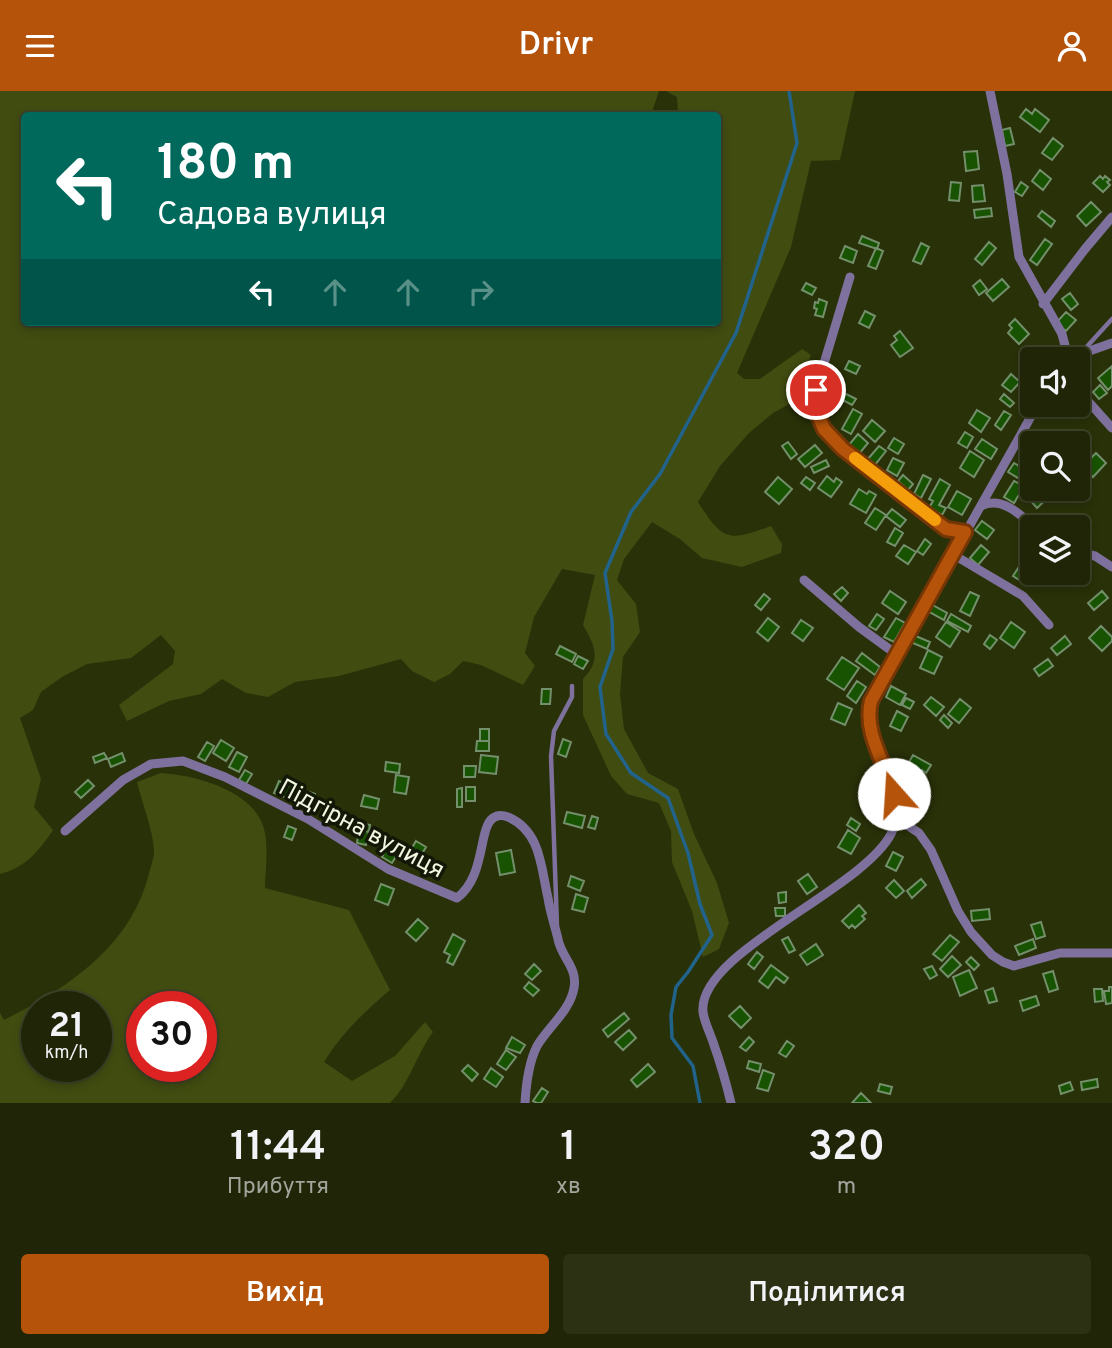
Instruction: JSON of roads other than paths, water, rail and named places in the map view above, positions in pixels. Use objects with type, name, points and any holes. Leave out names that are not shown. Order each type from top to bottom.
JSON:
[{"type":"street","points":[[990,91],[1007,174],[1019,257],[1062,334],[1065,347]]},
{"type":"street","points":[[1043,304],[1112,218]]},
{"type":"street","points":[[850,277],[816,390],[814,406],[818,418],[824,429],[843,449],[946,529],[965,532]]},
{"type":"street","points":[[1090,350],[1112,343]]},
{"type":"street","points":[[1090,403],[1112,428]]},
{"type":"street","points":[[731,1103],[702,1011],[706,994],[730,962],[752,943],[821,898],[862,867],[880,850],[891,834],[896,818],[894,794],[870,727],[868,712],[871,701],[1031,417]]},
{"type":"street","points":[[980,507],[990,502],[1000,503],[1020,516]]},
{"type":"street","points":[[954,555],[1023,596],[1049,625]]},
{"type":"street","points":[[1090,556],[1105,560],[1112,567]]},
{"type":"street","points":[[804,580],[859,627],[896,654]]},
{"type":"street","name":"Підгірна вулиця","points":[[65,831],[123,780],[151,764],[183,761],[225,777],[308,819],[388,869],[457,898],[471,883],[479,865],[487,825],[493,817],[503,815],[515,820],[526,829],[540,853],[558,942],[575,974],[575,989],[568,1003],[536,1047],[526,1086],[525,1103]]},
{"type":"street","points":[[896,818],[919,833],[931,850],[958,911],[971,932],[992,955],[1003,962],[1014,966],[1060,953],[1112,953]]},
{"type":"lane","points":[[1087,347],[1112,319]]},
{"type":"lane","points":[[557,933],[551,756],[554,731],[572,697],[572,687]]},
{"type":"waterway","points":[[700,1103],[693,1066],[672,1038],[671,1015],[676,987],[712,935],[700,904],[688,853],[668,798],[631,773],[606,734],[600,687],[613,649],[605,573],[631,512],[660,474],[736,333],[797,143],[789,91]]}]
